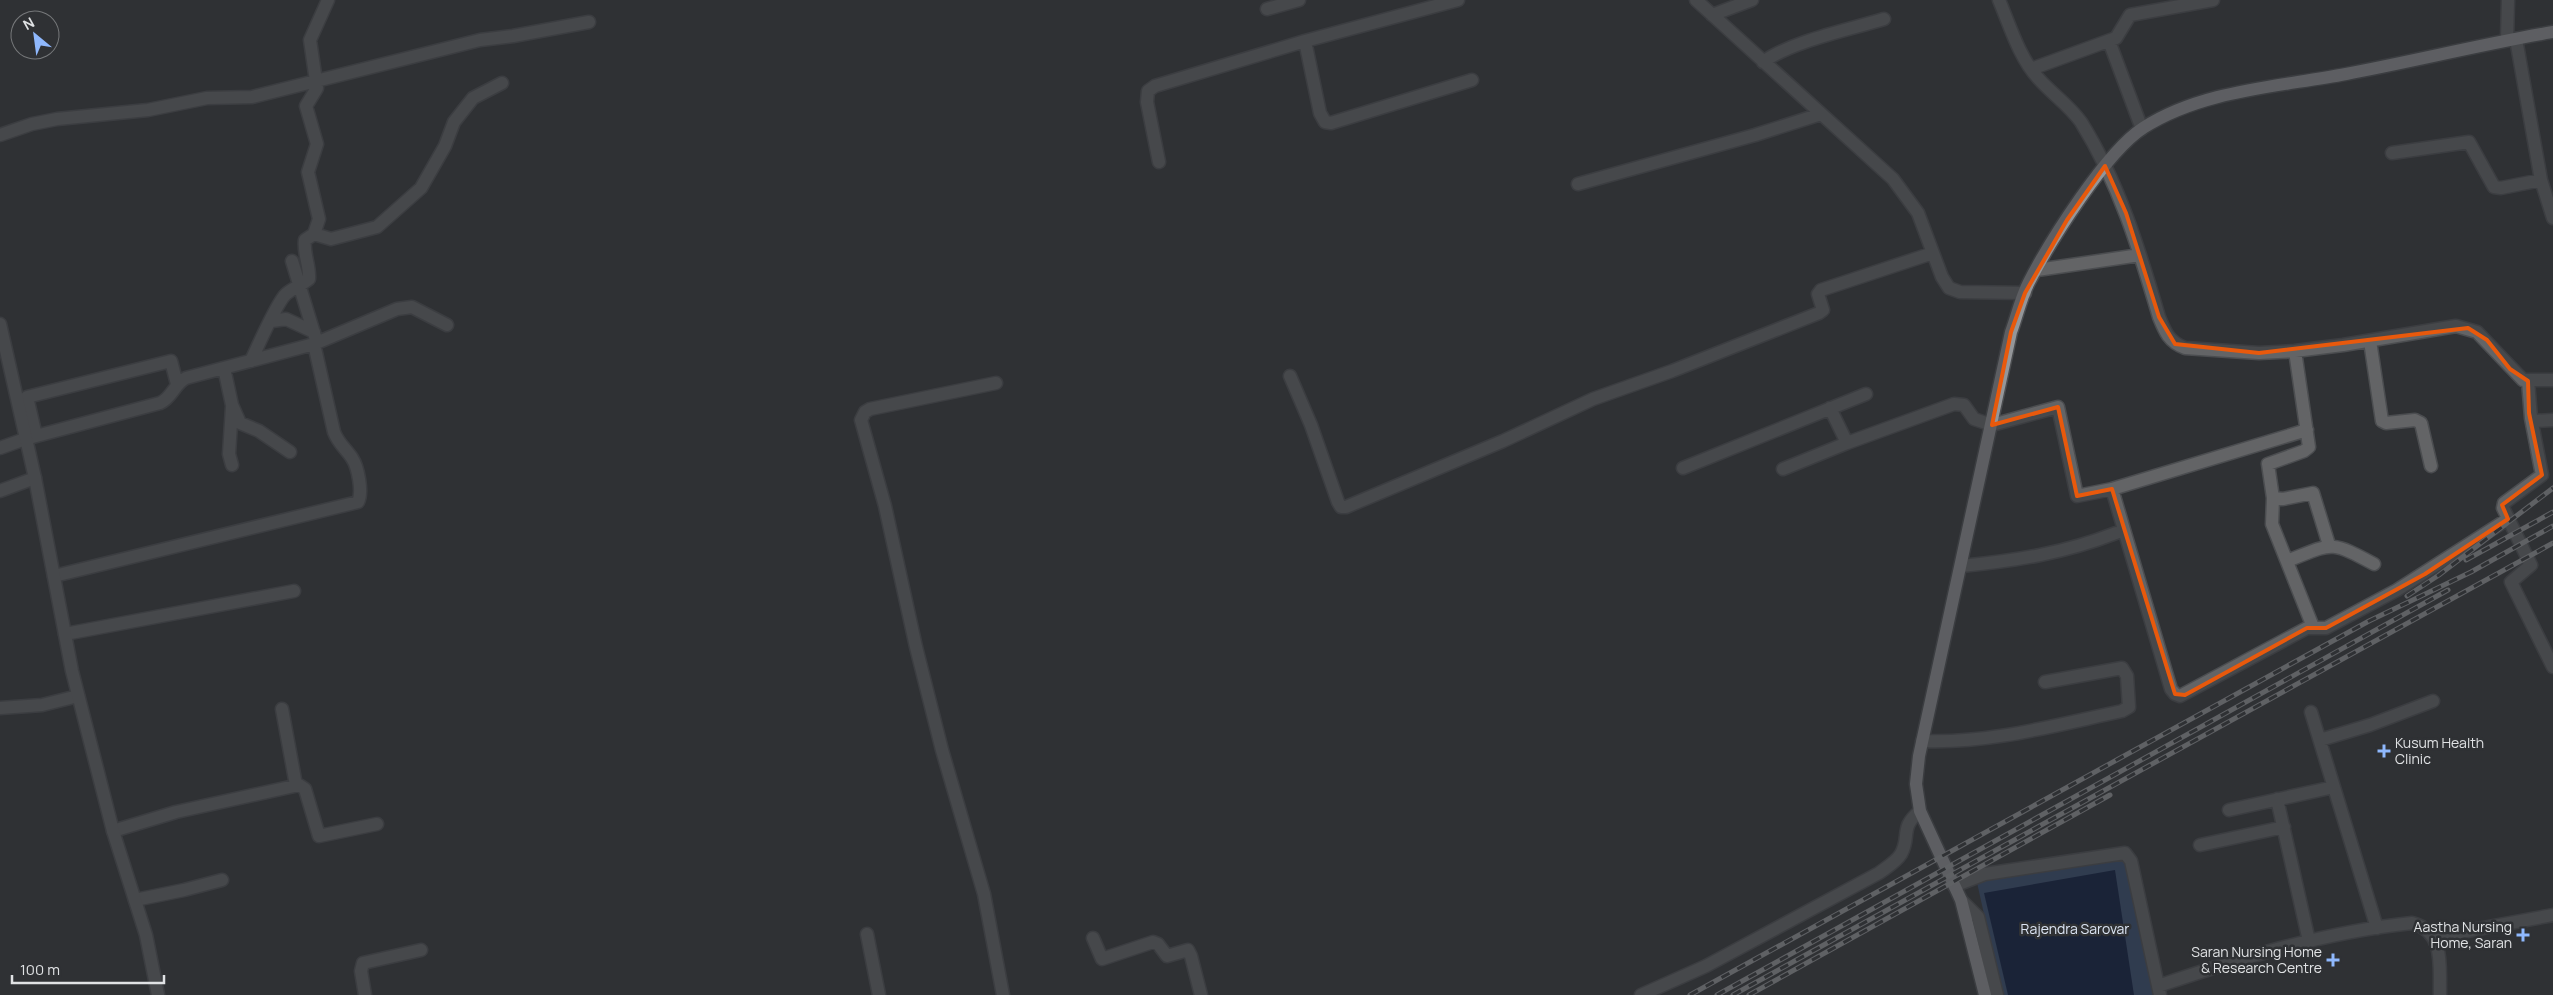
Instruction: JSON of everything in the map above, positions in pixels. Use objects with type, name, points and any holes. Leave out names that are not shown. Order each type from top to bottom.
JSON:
[{"type":"main road","points":[[1985,995],[1961,900],[1920,811],[1916,784],[1922,741],[2012,332],[2025,293],[2036,270],[2067,220],[2113,155],[2142,129],[2174,111],[2210,99],[2347,74],[2511,39],[2553,32]]},
{"type":"street","points":[[251,361],[263,333],[286,294],[300,287],[309,279],[310,268],[304,248],[305,240],[314,234],[319,219],[308,172],[317,144],[306,106],[318,88],[310,40],[328,0]]},
{"type":"street","points":[[1267,9],[1299,0]]},
{"type":"street","points":[[1159,162],[1146,95],[1150,88],[1304,41],[1458,0]]},
{"type":"street","points":[[1696,0],[1881,166],[1907,196],[1918,213],[1945,283],[1953,291],[2025,293]]},
{"type":"street","points":[[1712,15],[1752,0]]},
{"type":"street","points":[[1999,0],[2031,69],[2066,103],[2080,121],[2105,166],[2120,198],[2159,317],[2165,332],[2175,344],[2185,348],[2259,353],[2295,351],[2370,341],[2456,326],[2468,328],[2487,340],[2510,369],[2523,380],[2553,380]]},
{"type":"street","points":[[2031,69],[2109,42],[2119,36],[2130,16],[2170,4],[2213,0]]},
{"type":"street","points":[[2508,0],[2511,39],[2541,180],[2553,218]]},
{"type":"street","points":[[1763,62],[1789,48],[1884,19]]},
{"type":"street","points":[[0,135],[43,121],[148,110],[207,98],[252,97],[484,39],[513,36],[589,22]]},
{"type":"street","points":[[1304,41],[1320,113],[1325,122],[1331,123],[1472,80]]},
{"type":"street","points":[[2109,42],[2142,129]]},
{"type":"street","points":[[314,234],[331,239],[376,228],[421,188],[444,146],[454,122],[473,98],[502,83]]},
{"type":"street","points":[[1578,184],[1755,135],[1821,114]]},
{"type":"street","points":[[2392,153],[2469,142],[2494,187],[2501,188],[2541,180]]},
{"type":"street","points":[[1290,376],[1311,425],[1338,502],[1341,507],[1346,507],[1504,441],[1593,399],[1672,371],[1820,313],[1824,310],[1818,294],[1821,290],[1933,253]]},
{"type":"street","points":[[2036,270],[2140,255]]},
{"type":"street","points":[[54,576],[358,502],[360,495],[355,462],[339,443],[334,432],[315,339],[292,261]]},
{"type":"street","points":[[0,448],[30,438],[160,403],[167,399],[177,384],[186,378],[251,361],[397,309],[412,307],[447,325]]},
{"type":"street","points":[[272,320],[286,320],[315,339]]},
{"type":"street","points":[[0,324],[30,438]]},
{"type":"street","points":[[2370,341],[2382,421],[2386,424],[2415,420],[2421,422],[2431,466]]},
{"type":"street","points":[[2295,351],[2308,448],[2268,464],[2273,498],[2272,524],[2312,627]]},
{"type":"street","points":[[158,995],[135,900],[113,831],[78,696],[35,478],[27,397],[171,362],[177,384]]},
{"type":"street","points":[[224,368],[232,405],[240,423],[259,431],[290,452]]},
{"type":"street","points":[[2528,381],[2528,413],[2531,418],[2542,475],[2504,503],[2503,508],[2531,565],[2511,582],[2553,667]]},
{"type":"street","points":[[996,383],[870,409],[865,412],[861,420],[885,506],[938,733],[986,901],[1003,995]]},
{"type":"street","points":[[1683,468],[1866,394]]},
{"type":"street","points":[[1783,469],[1847,443],[1954,404],[1964,405],[1976,420],[1992,424],[2058,407],[2077,496],[2112,490],[2307,430]]},
{"type":"street","points":[[232,405],[229,446],[232,465]]},
{"type":"street","points":[[1830,408],[1847,443]]},
{"type":"street","points":[[2531,418],[2535,420],[2553,420]]},
{"type":"street","points":[[0,492],[35,478]]},
{"type":"street","points":[[2112,490],[2171,689],[2174,694],[2185,695],[2312,627],[2326,628],[2398,590],[2508,519]]},
{"type":"street","points":[[2273,498],[2283,499],[2313,493],[2329,545]]},
{"type":"street","points":[[1961,566],[2014,561],[2046,555],[2072,549],[2116,533]]},
{"type":"street","points":[[2287,561],[2329,545],[2346,549],[2374,564]]},
{"type":"street","points":[[65,634],[294,591]]},
{"type":"street","points":[[1922,741],[1949,742],[1986,738],[2122,711],[2129,707],[2126,676],[2122,668],[2045,682]]},
{"type":"street","points":[[0,708],[42,705],[78,696]]},
{"type":"street","points":[[2320,740],[2370,725],[2433,701]]},
{"type":"street","points":[[282,709],[296,785]]},
{"type":"street","points":[[2312,712],[2377,928]]},
{"type":"street","points":[[113,831],[176,812],[296,785],[306,789],[320,836],[377,824]]},
{"type":"street","points":[[2229,810],[2334,787]]},
{"type":"street","points":[[2277,800],[2309,941]]},
{"type":"street","points":[[1641,995],[1706,966],[1879,873],[1894,862],[1902,852],[1906,827],[1911,818],[1920,811]]},
{"type":"street","points":[[2200,845],[2284,827]]},
{"type":"street","points":[[1954,886],[1984,874],[2125,853],[2131,861],[2159,990],[2240,959],[2309,941],[2412,923],[2424,926],[2434,937],[2438,950],[2440,995]]},
{"type":"street","points":[[135,900],[222,880]]},
{"type":"street","points":[[1961,900],[1978,917],[1998,995]]},
{"type":"street","points":[[2434,937],[2553,915]]},
{"type":"street","points":[[867,934],[879,995]]},
{"type":"street","points":[[1093,938],[1102,959],[1153,942],[1158,944],[1166,956],[1188,950],[1201,995]]},
{"type":"street","points":[[365,995],[361,971],[364,963],[421,950]]},
{"type":"highlighted area","points":[[2105,166],[2126,213],[2159,317],[2175,344],[2259,353],[2468,328],[2487,340],[2510,369],[2528,381],[2529,413],[2542,475],[2502,505],[2508,519],[2425,574],[2326,628],[2307,628],[2185,695],[2175,694],[2112,489],[2077,496],[2058,407],[1992,425],[2011,332],[2025,293],[2067,220]]},
{"type":"green space","name":"Rajendra Sarovar","points":[[2129,852],[2160,995],[2002,995],[1976,878]]},
{"type":"shaded area","name":"Rajendra Sarovar","points":[[2115,870],[2134,995],[2008,995],[1984,893]]},
{"type":"railway","points":[[2407,596],[2439,575],[2553,488]]},
{"type":"railway","points":[[2466,560],[2553,512]]},
{"type":"railway","points":[[1690,995],[2369,621],[2471,572],[2553,526]]},
{"type":"railway","points":[[1733,995],[2553,543]]},
{"type":"railway","points":[[1717,995],[2448,590]]},
{"type":"railway","points":[[1749,995],[2110,795]]},
{"type":"place","name":"Kusum Health Clinic","points":[[2384,751]]},
{"type":"place","name":"Aastha Nursing Home, Saran","points":[[2523,935]]},
{"type":"place","name":"Saran Nursing Home & Research Centre","points":[[2333,960]]}]
